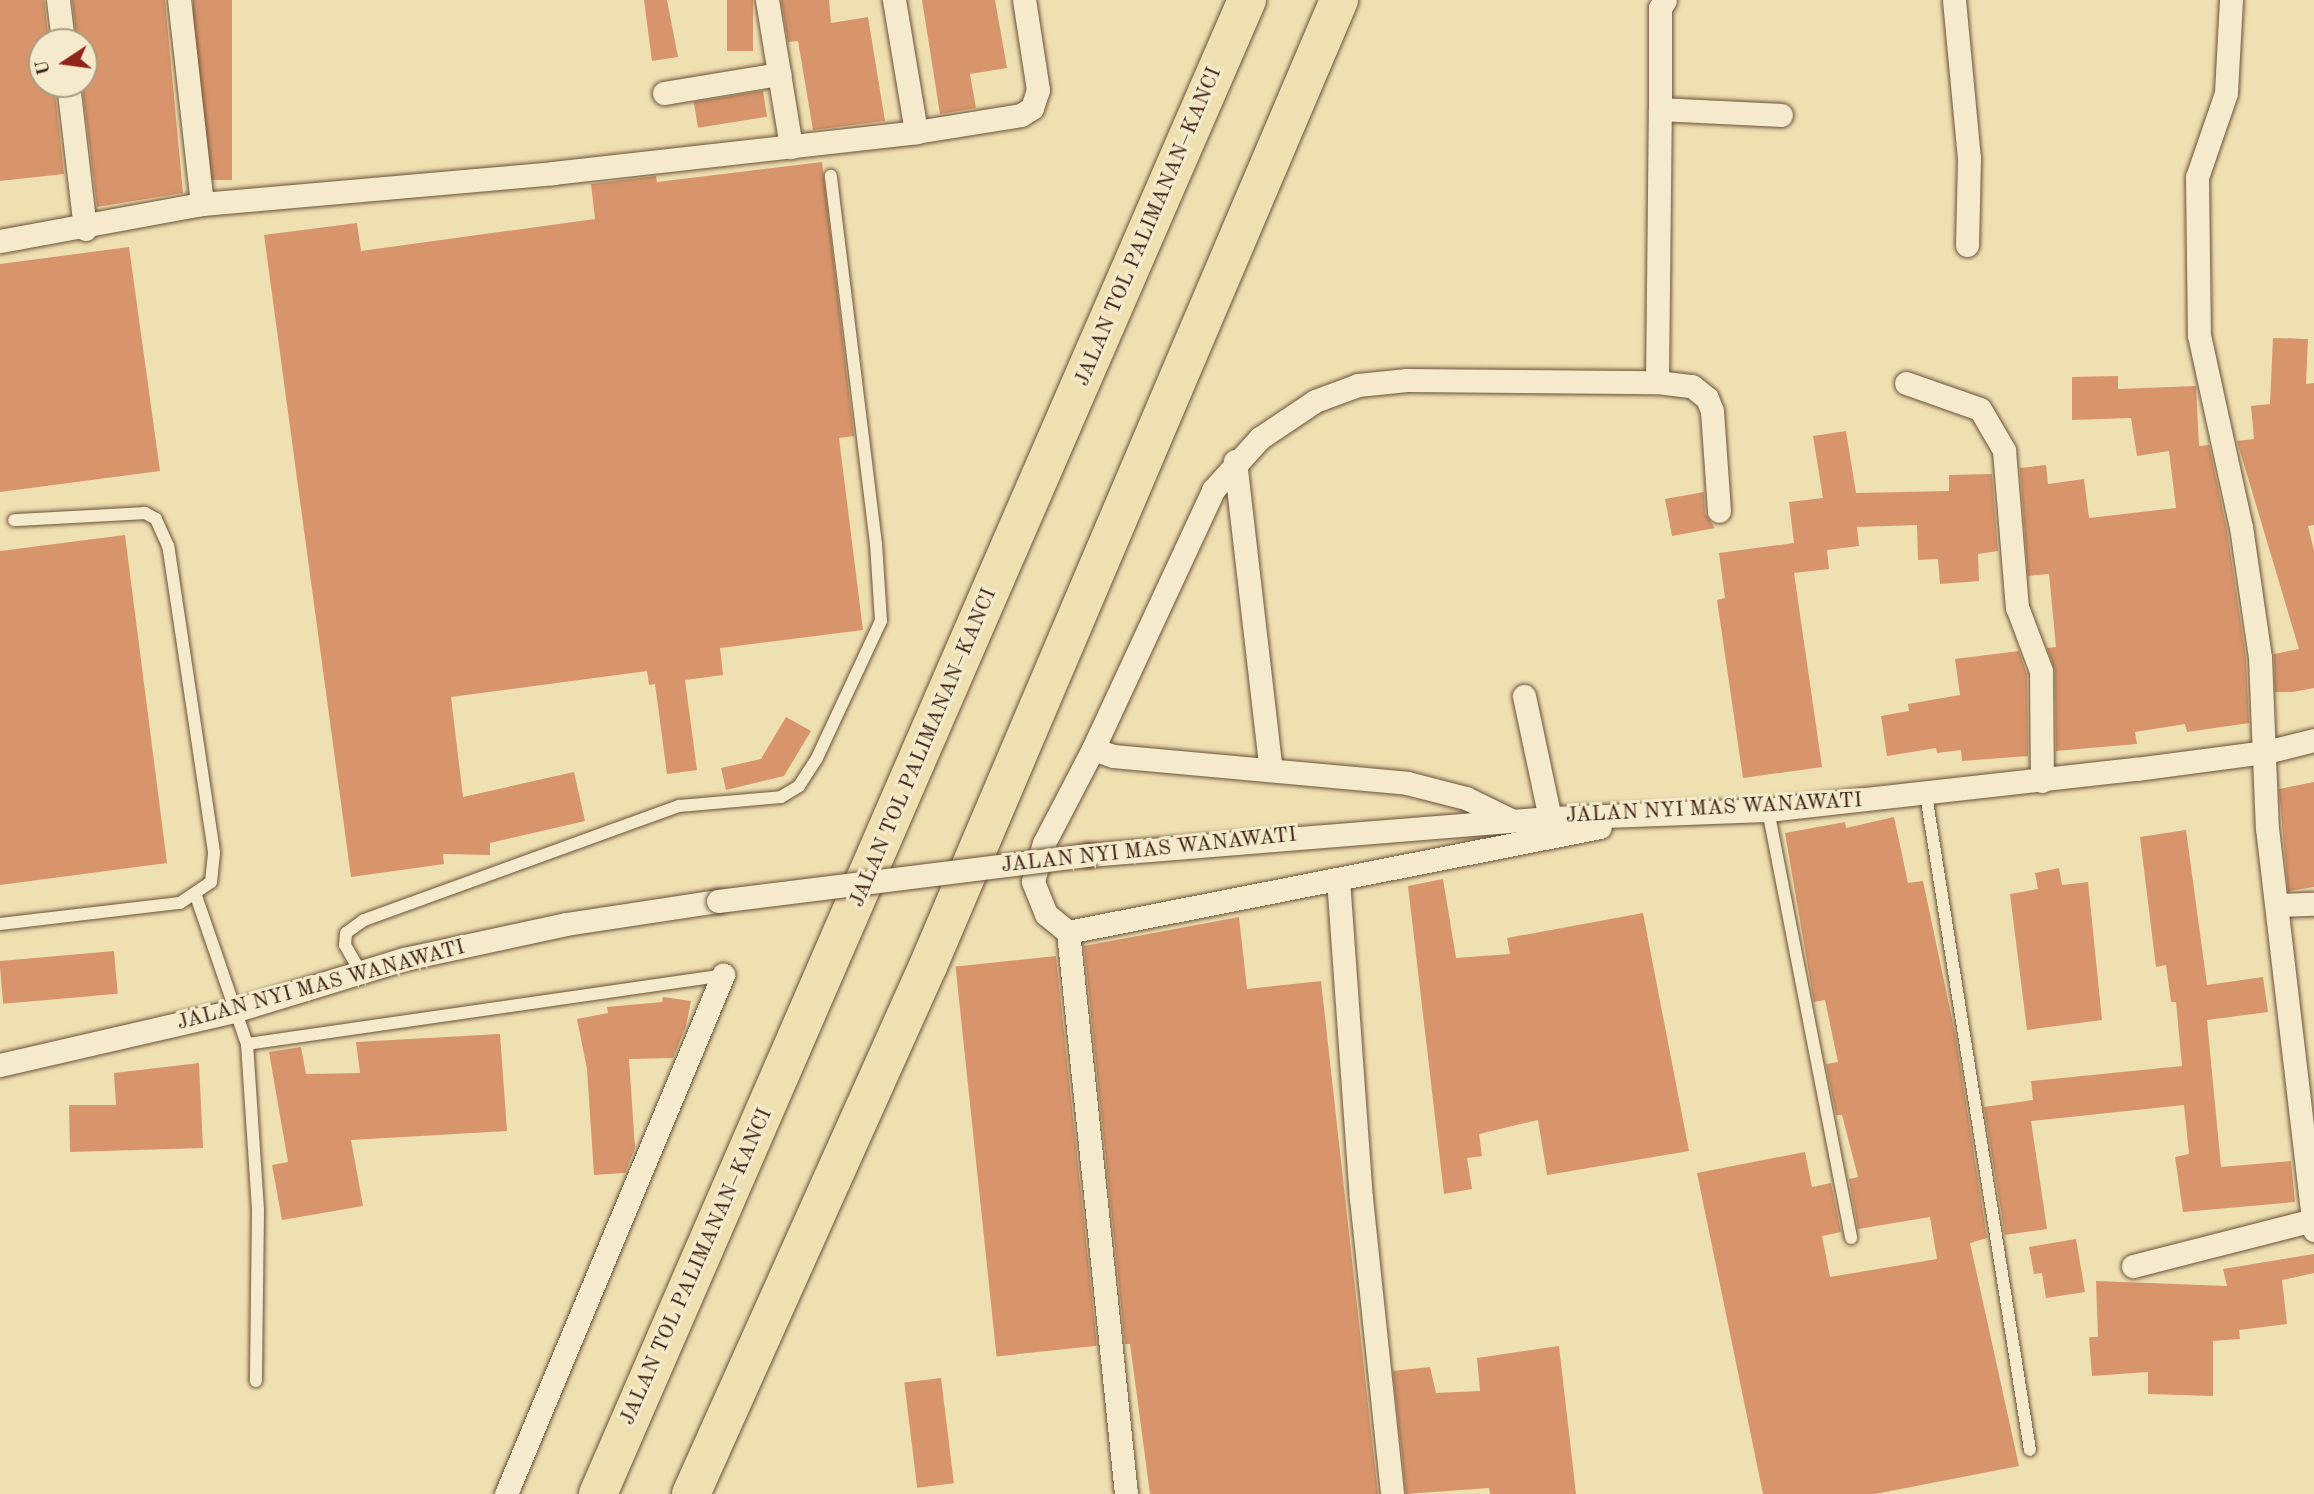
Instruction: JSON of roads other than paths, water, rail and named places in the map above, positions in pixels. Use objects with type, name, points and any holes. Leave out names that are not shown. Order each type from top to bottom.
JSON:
[{"type":"highway","name":"JALAN TOL PALIMANAN–KANCI","points":[[598,1494],[1247,0]]},
{"type":"highway","points":[[691,1494],[928,966],[1339,0]]},
{"type":"street","points":[[58,0],[61,28]]},
{"type":"street","points":[[179,0],[202,204]]},
{"type":"street","points":[[767,0],[791,147]]},
{"type":"street","points":[[894,0],[916,132]]},
{"type":"street","points":[[0,241],[85,229],[202,204],[791,147],[1007,118],[1032,108],[1038,90],[1024,0]]},
{"type":"street","points":[[1657,382],[1660,8],[1665,0]]},
{"type":"street","points":[[1954,0],[1969,158],[1967,245]]},
{"type":"street","points":[[2133,1266],[2314,1224],[2264,795],[2266,752],[2260,657],[2241,527],[2199,335],[2197,177],[2226,93],[2231,0]]},
{"type":"street","points":[[664,93],[779,74]]},
{"type":"street","points":[[70,98],[85,229]]},
{"type":"street","points":[[1660,109],[1781,115]]},
{"type":"street","points":[[1126,1494],[1068,932],[1046,914],[1033,881],[1044,844],[1094,749],[1213,490],[1236,461],[1291,416],[1357,385],[1407,380],[1657,382],[1692,386],[1707,398],[1712,411],[1719,511]]},
{"type":"street","points":[[1906,383],[1980,408],[2004,450],[2017,607],[2041,671],[2042,781]]},
{"type":"street","points":[[1236,461],[1271,770]]},
{"type":"street","points":[[1524,696],[1550,818]]},
{"type":"street","name":"JALAN NYI MAS WANAWATI","points":[[0,1065],[234,1011],[360,971],[566,924],[718,901],[1088,855],[1550,818],[1636,818],[1768,810],[1926,795],[2266,752],[2314,740]]},
{"type":"street","points":[[1094,749],[1113,756],[1407,783],[1466,797],[1511,821]]},
{"type":"street","points":[[1068,932],[1521,846],[1636,818]]},
{"type":"street","points":[[1338,879],[1361,1198],[1392,1494]]},
{"type":"street","points":[[2278,905],[2314,904]]},
{"type":"street","points":[[506,1494],[723,975]]},
{"type":"lane","points":[[360,971],[345,945],[346,933],[364,920],[679,806],[781,797],[799,786],[817,758],[881,621],[878,556],[831,176]]},
{"type":"lane","points":[[0,924],[180,903],[196,896],[211,883],[214,852],[210,805],[168,546],[156,519],[145,513],[14,520]]},
{"type":"lane","points":[[1926,795],[2030,1450]]},
{"type":"lane","points":[[1768,810],[1851,1238]]},
{"type":"lane","points":[[196,896],[247,1044],[258,1210],[257,1381]]},
{"type":"lane","points":[[247,1044],[723,975]]}]
